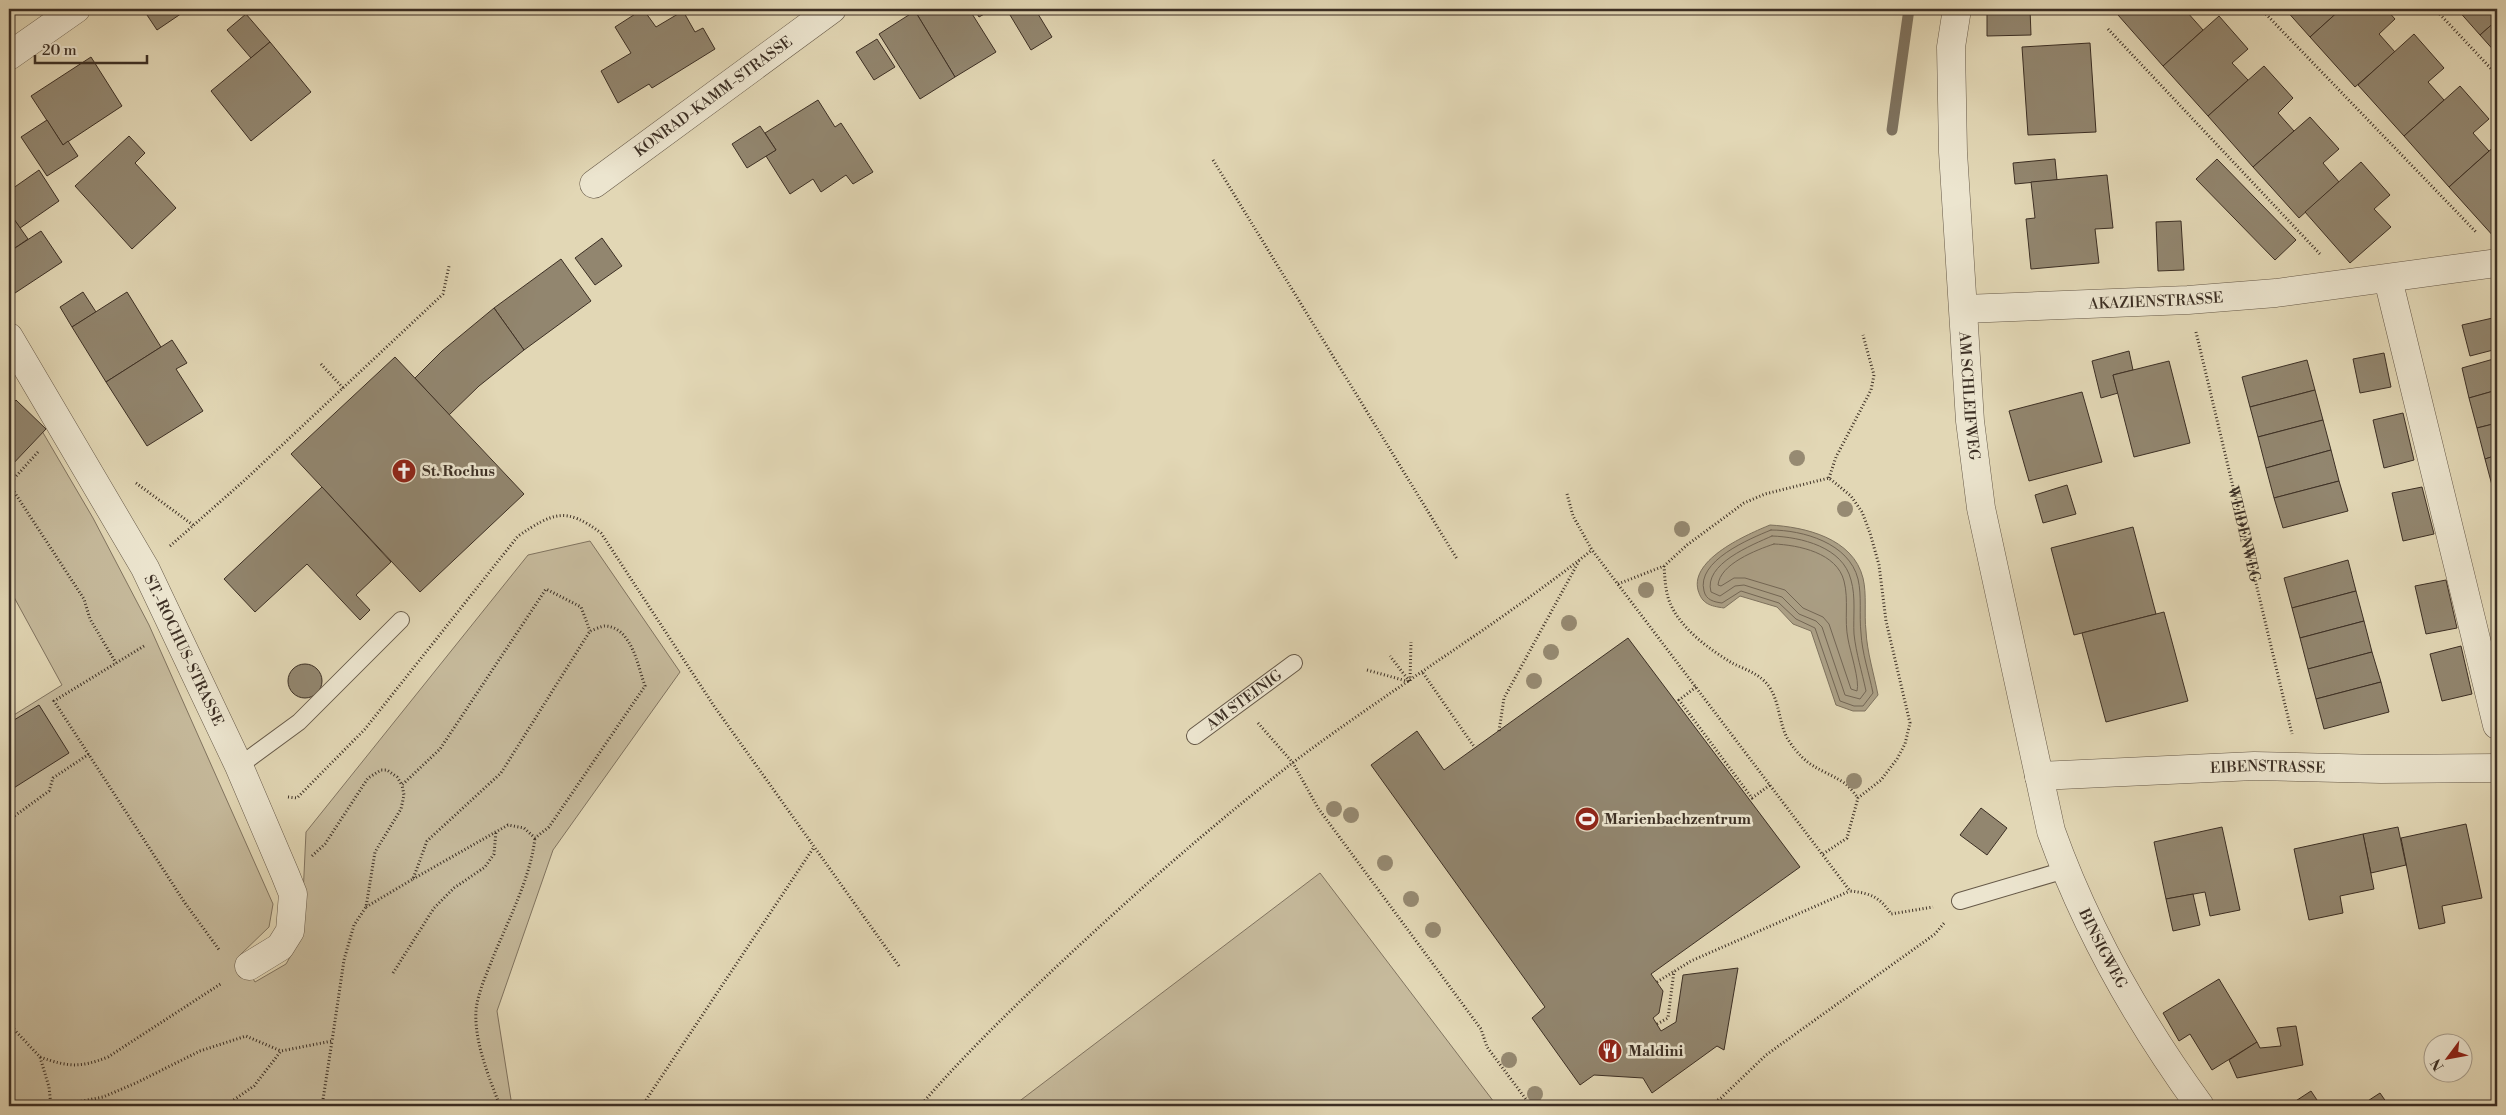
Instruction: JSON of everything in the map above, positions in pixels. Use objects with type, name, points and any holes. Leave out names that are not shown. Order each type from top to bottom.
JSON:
[{"type":"street","points":[[9,56],[76,9]]},
{"type":"street","name":"KONRAD-KAMM-STRASSE","points":[[594,184],[832,9]]},
{"type":"street","name":"AM SCHLEIFWEG","points":[[1957,9],[1951,47],[1953,152],[1970,421],[1981,508],[2039,776]]},
{"type":"street","name":"AKAZIENSTRASSE","points":[[1964,309],[2188,300],[2348,284],[2497,263]]},
{"type":"street","points":[[2388,279],[2497,725]]},
{"type":"street","name":"ST.-ROCHUS-STRASSE","points":[[9,337],[145,568],[239,766],[285,874],[292,894],[290,931],[280,947],[243,970]]},
{"type":"street","name":"EIBENSTRASSE","points":[[2039,776],[2254,766],[2381,769],[2497,768]]},
{"type":"street","name":"BINSIGWEG","points":[[2039,776],[2051,831],[2065,870],[2133,1006],[2200,1106]]},
{"type":"lane","points":[[239,766],[299,722],[401,620]]},
{"type":"lane","name":"AM STEINIG","points":[[1195,736],[1294,663]]},
{"type":"lane","points":[[1960,902],[2065,870]]},
{"type":"path","points":[[2261,9],[2477,233]]},
{"type":"path","points":[[2435,9],[2497,75]]},
{"type":"path","points":[[2108,29],[2348,284]]},
{"type":"path","points":[[1213,160],[1457,559]]},
{"type":"path","points":[[145,568],[344,388],[443,294],[449,266]]},
{"type":"path","name":"WEIDENWEG","points":[[2188,300],[2300,766]]},
{"type":"path","points":[[1829,478],[1836,457],[1871,390],[1874,375],[1863,335]]},
{"type":"path","points":[[321,364],[344,388]]},
{"type":"path","points":[[64,430],[47,441],[10,484],[84,599],[90,619],[116,662]]},
{"type":"path","points":[[1618,584],[1664,566],[1687,545],[1744,503],[1765,494],[1829,478]]},
{"type":"path","points":[[1823,854],[1847,838],[1858,798],[1881,780],[1897,759],[1906,744],[1910,723],[1886,621],[1879,565],[1870,533],[1862,512],[1851,496],[1829,478]]},
{"type":"path","points":[[1567,494],[1573,516],[1592,550],[1850,891]]},
{"type":"path","points":[[297,798],[365,728],[518,536],[543,519],[564,514],[582,519],[601,532],[714,706],[899,966]]},
{"type":"path","points":[[920,1106],[956,1065],[1018,1001],[1195,842],[1293,764],[1592,550]]},
{"type":"path","points":[[1499,731],[1504,698],[1581,558]]},
{"type":"path","points":[[1664,566],[1670,604],[1680,619],[1715,652],[1763,680],[1775,698],[1788,740],[1801,757],[1816,770],[1844,783],[1858,798]]},
{"type":"path","points":[[402,785],[440,749],[546,589],[581,607],[590,631]]},
{"type":"path","points":[[413,879],[427,841],[501,774],[590,631],[605,626],[621,632],[631,646],[645,686],[549,827],[535,838],[532,860],[484,980],[476,1010],[479,1035],[488,1074],[500,1106]]},
{"type":"path","points":[[40,1057],[66,1066],[88,1065],[108,1057],[243,970],[185,903],[54,701],[174,627]]},
{"type":"path","points":[[1410,682],[1411,642]]},
{"type":"path","points":[[1390,656],[1410,682]]},
{"type":"path","points":[[1367,670],[1410,682]]},
{"type":"path","points":[[1422,673],[1475,748]]},
{"type":"path","points":[[1696,687],[1680,700],[1715,751],[1752,798],[1770,785]]},
{"type":"path","points":[[1240,702],[1293,764],[1318,808],[1481,1028],[1487,1047],[1531,1106]]},
{"type":"path","points":[[9,820],[49,791],[53,778],[89,754]]},
{"type":"path","points":[[285,874],[308,861],[324,844],[368,778],[381,770],[387,770],[397,777],[402,785],[404,795],[400,809],[375,852],[366,907],[354,925],[344,960],[322,1106]]},
{"type":"path","points":[[366,907],[496,831],[508,826],[524,828],[535,838]]},
{"type":"path","points":[[393,973],[434,908],[454,888],[485,867],[494,854],[496,831]]},
{"type":"path","points":[[642,1106],[814,847]]},
{"type":"path","points":[[1657,982],[1691,960],[1850,891],[1869,893],[1883,902],[1890,914],[1960,902]]},
{"type":"path","points":[[1709,1106],[1721,1098],[1766,1055],[1935,934],[1960,902]]},
{"type":"path","points":[[1657,1024],[1668,1018],[1674,970]]},
{"type":"path","points":[[9,1024],[40,1057],[49,1087],[51,1106]]},
{"type":"path","points":[[57,1106],[103,1097],[200,1051],[246,1036],[281,1051],[332,1041]]},
{"type":"path","points":[[224,1106],[254,1086],[281,1051]]},
{"type":"shaded area","points":[[42,431],[93,518],[149,625],[273,904],[269,927],[239,956],[255,982],[286,964],[301,938],[306,832],[528,555],[590,541],[680,672],[553,850],[497,1011],[512,1106],[9,1106],[9,718],[62,685],[9,588],[9,466]]},
{"type":"shaded area","points":[[1320,873],[1497,1106],[1013,1106]]},
{"type":"water","points":[[1770,525],[1798,528],[1826,537],[1849,553],[1858,564],[1864,584],[1865,624],[1869,655],[1878,695],[1865,711],[1853,711],[1836,705],[1811,631],[1793,624],[1777,607],[1740,596],[1724,608],[1707,604],[1700,595],[1698,579],[1703,568],[1711,558],[1735,541]]},
{"type":"building","points":[[143,9],[188,9],[157,30]]},
{"type":"building","points":[[643,9],[656,27],[683,11],[695,32],[703,28],[715,49],[652,88],[649,84],[618,103],[601,71],[631,53],[615,27]]},
{"type":"building","points":[[919,9],[969,9],[996,52],[955,77],[915,11]]},
{"type":"building","points":[[974,9],[993,9],[979,17]]},
{"type":"building","points":[[1035,9],[1052,37],[1031,50],[1007,10]]},
{"type":"building","points":[[1987,9],[2030,9],[2031,35],[1987,36]]},
{"type":"building","points":[[2125,9],[2190,9],[2187,12],[2203,30],[2163,66],[2118,15]]},
{"type":"building","points":[[2285,9],[2341,9],[2310,37]]},
{"type":"building","points":[[2341,9],[2386,9],[2395,19],[2379,34],[2395,52],[2355,87],[2310,37]]},
{"type":"building","points":[[2457,9],[2497,9],[2497,20],[2480,35]]},
{"type":"building","points":[[915,11],[955,77],[920,99],[879,34]]},
{"type":"building","points":[[246,14],[270,42],[251,58],[227,30]]},
{"type":"building","points":[[2219,16],[2248,49],[2232,63],[2248,80],[2208,116],[2163,66]]},
{"type":"building","points":[[2497,20],[2497,54],[2480,35]]},
{"type":"building","points":[[2414,34],[2444,68],[2428,82],[2444,100],[2404,136],[2358,85]]},
{"type":"building","points":[[877,39],[895,67],[874,80],[856,52]]},
{"type":"building","points":[[270,42],[311,92],[251,141],[211,91]]},
{"type":"building","points":[[2090,43],[2096,132],[2028,135],[2022,47]]},
{"type":"building","points":[[91,57],[122,106],[63,145],[31,96]]},
{"type":"building","points":[[2264,66],[2293,98],[2278,113],[2294,131],[2253,167],[2208,116]]},
{"type":"building","points":[[2460,86],[2489,119],[2473,133],[2489,151],[2449,187],[2404,136]]},
{"type":"building","points":[[818,100],[835,127],[841,123],[873,172],[853,184],[846,175],[821,192],[813,179],[790,194],[766,156],[776,150],[765,133]]},
{"type":"building","points":[[2310,117],[2339,149],[2323,163],[2339,182],[2299,218],[2253,167]]},
{"type":"building","points":[[47,120],[63,145],[68,141],[78,156],[47,176],[21,137]]},
{"type":"building","points":[[760,126],[776,150],[747,168],[732,144]]},
{"type":"building","points":[[129,136],[145,153],[135,163],[176,208],[132,249],[75,186]]},
{"type":"building","points":[[2497,144],[2497,237],[2495,238],[2449,187]]},
{"type":"building","points":[[2055,159],[2057,180],[2015,184],[2013,163]]},
{"type":"building","points":[[2217,159],[2296,240],[2275,260],[2196,179]]},
{"type":"building","points":[[2361,162],[2390,195],[2374,209],[2391,227],[2350,263],[2305,212]]},
{"type":"building","points":[[39,170],[59,201],[20,228],[9,212],[9,191]]},
{"type":"building","points":[[2107,175],[2113,228],[2095,229],[2099,263],[2031,269],[2026,219],[2035,218],[2031,182]]},
{"type":"building","points":[[9,212],[28,239],[9,252]]},
{"type":"building","points":[[2181,221],[2184,270],[2158,271],[2156,222]]},
{"type":"building","points":[[41,231],[62,262],[12,295],[9,291],[9,252]]},
{"type":"building","points":[[602,238],[622,266],[595,285],[575,258]]},
{"type":"building","points":[[561,259],[591,301],[524,350],[494,308]]},
{"type":"building","points":[[83,292],[96,312],[72,327],[60,307]]},
{"type":"building","points":[[127,292],[161,347],[106,382],[72,327]]},
{"type":"building","points":[[494,308],[524,350],[479,386],[449,415],[415,378],[442,351]]},
{"type":"building","points":[[2497,317],[2497,349],[2470,356],[2462,325]]},
{"type":"building","points":[[172,340],[187,363],[176,369],[203,411],[147,446],[106,382]]},
{"type":"building","points":[[2129,351],[2133,370],[2113,375],[2118,393],[2101,398],[2092,361]]},
{"type":"building","points":[[2384,353],[2391,387],[2360,393],[2353,359]]},
{"type":"building","name":"St. Rochus","points":[[395,357],[524,494],[420,592],[291,454]]},
{"type":"building","points":[[2497,358],[2497,390],[2469,398],[2462,368]]},
{"type":"building","points":[[2307,360],[2315,390],[2250,407],[2242,377]]},
{"type":"building","points":[[2169,361],[2190,443],[2134,457],[2113,375]]},
{"type":"building","points":[[2315,390],[2323,420],[2258,437],[2250,407]]},
{"type":"building","points":[[2497,390],[2497,423],[2477,428],[2469,398]]},
{"type":"building","points":[[2082,392],[2102,462],[2029,481],[2009,411]]},
{"type":"building","points":[[16,400],[46,429],[9,468],[9,408]]},
{"type":"building","points":[[2403,413],[2414,460],[2384,468],[2373,420]]},
{"type":"building","points":[[2323,420],[2331,450],[2266,468],[2258,437]]},
{"type":"building","points":[[2497,423],[2497,455],[2485,459],[2477,428]]},
{"type":"building","points":[[2331,450],[2339,481],[2274,498],[2266,468]]},
{"type":"building","points":[[2497,455],[2497,488],[2493,489],[2485,459]]},
{"type":"building","points":[[2339,481],[2348,511],[2283,528],[2274,498]]},
{"type":"building","points":[[2067,485],[2076,514],[2043,523],[2035,495]]},
{"type":"building","points":[[322,487],[391,562],[356,595],[370,610],[360,620],[307,564],[255,612],[224,579]]},
{"type":"building","points":[[2422,487],[2434,534],[2403,541],[2392,493]]},
{"type":"building","points":[[2133,527],[2156,614],[2074,635],[2051,548]]},
{"type":"building","points":[[2348,560],[2356,591],[2292,608],[2284,578]]},
{"type":"building","points":[[2446,580],[2457,628],[2426,634],[2415,586]]},
{"type":"building","points":[[2356,591],[2364,621],[2300,638],[2292,608]]},
{"type":"building","points":[[2164,612],[2188,701],[2106,722],[2082,633]]},
{"type":"building","points":[[2364,621],[2372,652],[2308,669],[2300,638]]},
{"type":"building","name":"Marienbachzentrum","points":[[1628,638],[1800,867],[1651,974],[1663,991],[1659,1013],[1653,1018],[1661,1031],[1676,1022],[1683,975],[1738,968],[1724,1050],[1717,1046],[1652,1093],[1643,1078],[1594,1075],[1580,1085],[1532,1018],[1545,1007],[1371,765],[1417,731],[1444,770]]},
{"type":"building","points":[[2461,646],[2472,694],[2442,701],[2430,654]]},
{"type":"building","points":[[2372,652],[2381,682],[2316,699],[2308,669]]},
{"type":"building","points":[[305,664],[312,665],[317,669],[321,674],[321,688],[317,693],[312,697],[305,698],[298,697],[293,693],[289,688],[288,681],[289,674],[293,669],[298,665]]},
{"type":"building","points":[[2381,682],[2389,712],[2324,729],[2316,699]]},
{"type":"building","points":[[39,705],[69,753],[9,791],[9,723]]},
{"type":"building","points":[[1981,808],[2007,828],[1987,855],[1960,835]]},
{"type":"building","points":[[2466,824],[2482,898],[2442,906],[2445,923],[2419,929],[2401,838]]},
{"type":"building","points":[[2222,827],[2240,910],[2210,916],[2205,892],[2166,899],[2154,842]]},
{"type":"building","points":[[2398,827],[2406,865],[2371,873],[2363,834]]},
{"type":"building","points":[[2363,834],[2374,889],[2340,896],[2343,913],[2309,920],[2294,849]]},
{"type":"building","points":[[2193,894],[2200,925],[2173,931],[2166,899]]},
{"type":"building","points":[[2219,979],[2257,1042],[2212,1070],[2190,1034],[2179,1041],[2163,1013]]},
{"type":"building","points":[[2296,1026],[2303,1065],[2237,1078],[2229,1060],[2257,1042],[2260,1048],[2281,1046],[2277,1028]]},
{"type":"building","points":[[2311,1091],[2321,1106],[2288,1106]]},
{"type":"building","points":[[2380,1093],[2389,1106],[2360,1106]]},
{"type":"waterway","points":[[1892,130],[1909,9]]},
{"type":"place","name":"St. Rochus","points":[[404,471]]},
{"type":"place","name":"Marienbachzentrum","points":[[1587,819]]},
{"type":"place","name":"Maldini","points":[[1610,1051]]}]
